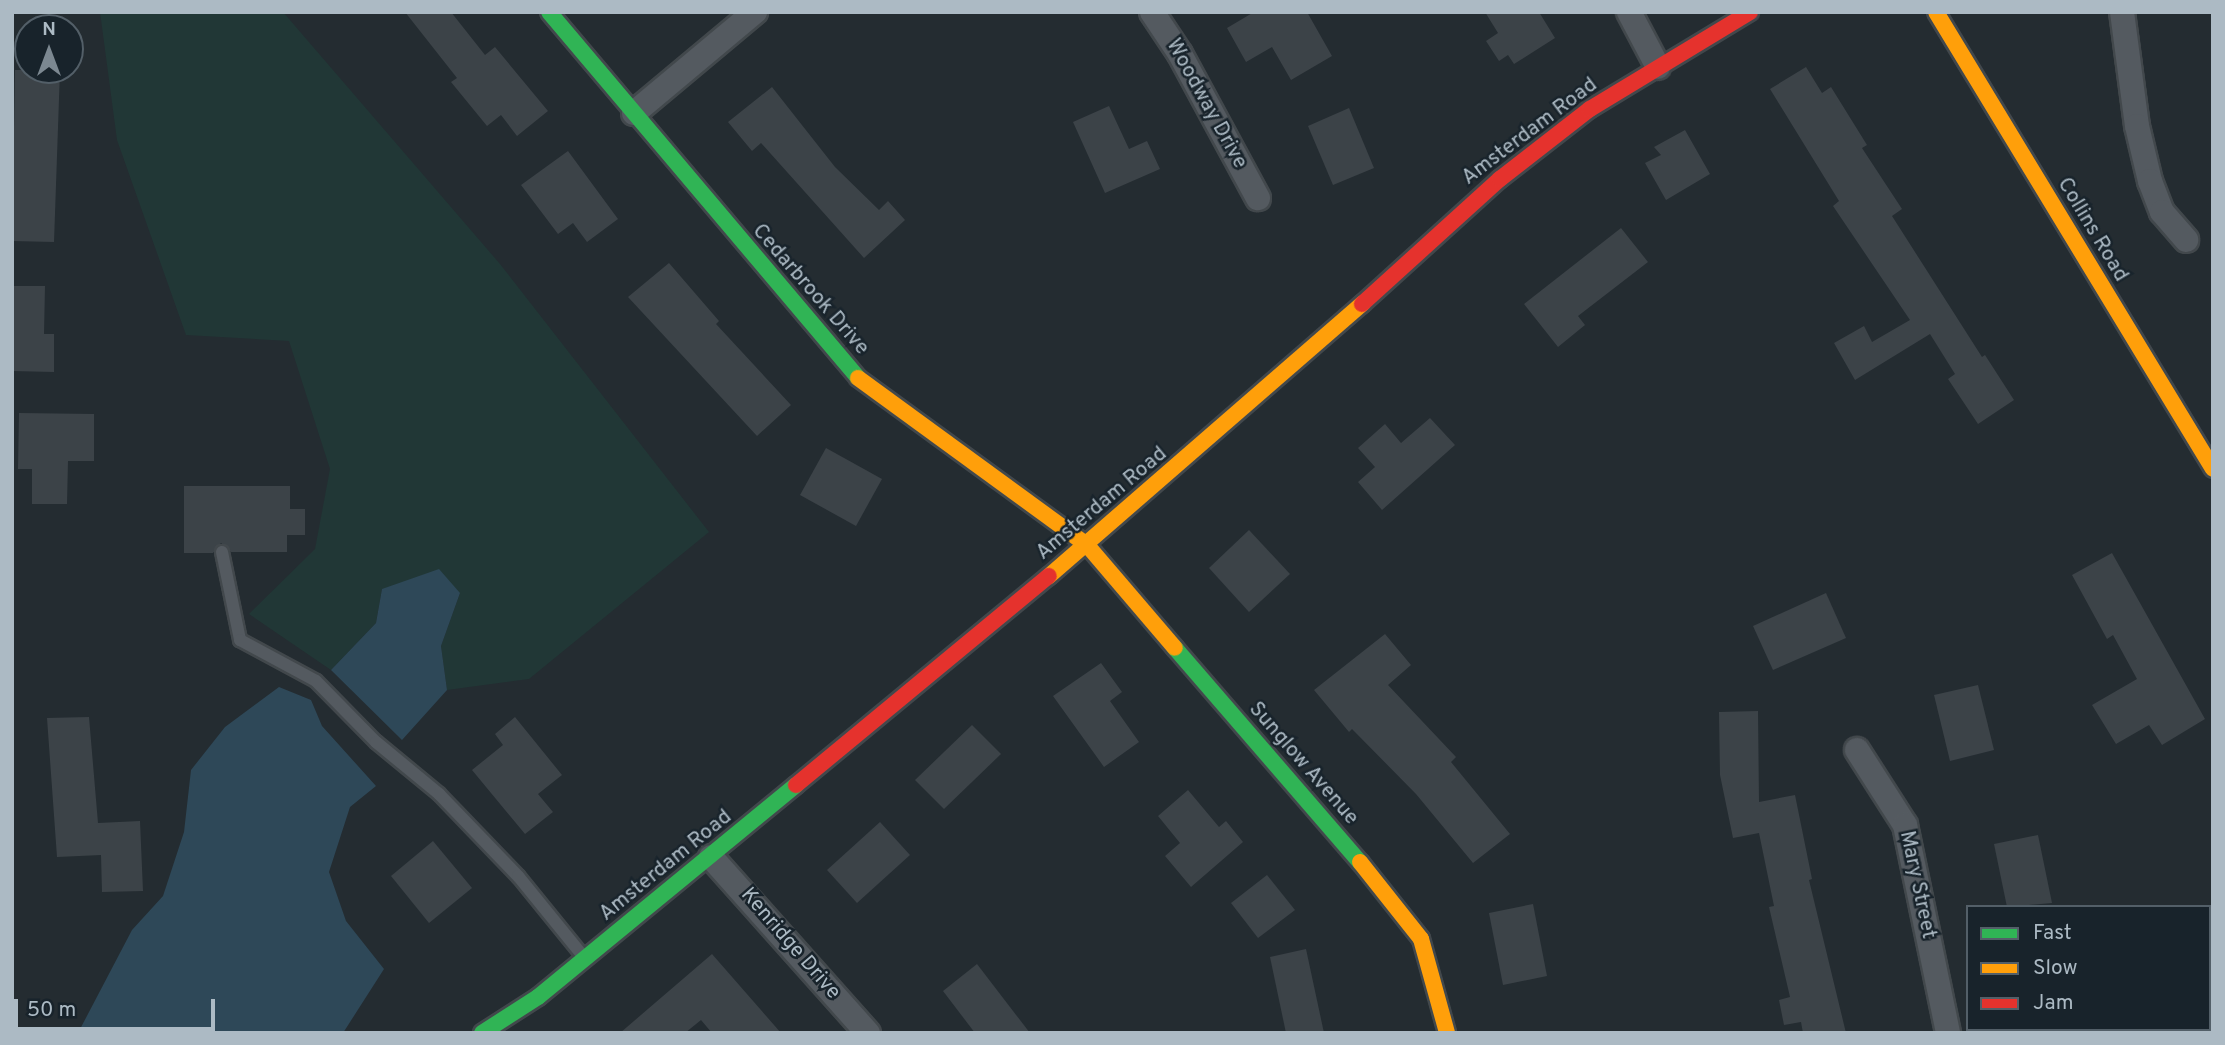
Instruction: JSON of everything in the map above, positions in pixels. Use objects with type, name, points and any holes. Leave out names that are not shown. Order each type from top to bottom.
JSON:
[{"type":"main road","name":"Cedarbrook Drive","points":[[549,12],[825,344],[871,392],[1087,545]]},
{"type":"main road","name":"Amsterdam Road","points":[[482,1033],[538,997],[1087,545],[1254,403],[1500,179],[1590,109],[1750,12]]},
{"type":"main road","name":"Collins Road","points":[[1936,12],[2213,469]]},
{"type":"main road","name":"Sunglow Avenue","points":[[1087,545],[1404,912],[1421,939],[1447,1033]]},
{"type":"street","points":[[634,114],[755,12]]},
{"type":"street","name":"Woodway Drive","points":[[1152,12],[1180,54],[1258,198]]},
{"type":"street","points":[[1629,12],[1658,67]]},
{"type":"street","points":[[2122,12],[2137,126],[2150,181],[2162,212],[2186,240]]},
{"type":"street","name":"Mary Street","points":[[1857,750],[1905,825],[1948,1033]]},
{"type":"street","name":"Kenridge Drive","points":[[711,857],[867,1033]]},
{"type":"lane","points":[[222,552],[240,640],[316,681],[376,743],[439,794],[518,876],[585,959]]},
{"type":"green space","points":[[100,12],[283,12],[500,264],[709,532],[529,679],[447,690],[441,646],[460,593],[382,589],[376,623],[331,670],[249,614],[315,549],[330,469],[289,341],[186,335],[117,140]]},
{"type":"water","points":[[439,569],[460,593],[441,646],[447,690],[402,740],[331,670],[376,623],[382,589]]},
{"type":"water","points":[[279,687],[311,700],[322,726],[376,786],[350,807],[329,872],[346,921],[384,969],[343,1033],[78,1033],[132,930],[163,896],[184,832],[191,770],[225,727]]},
{"type":"building","points":[[405,12],[451,12],[485,55],[495,47],[548,111],[517,136],[501,115],[487,126],[451,82],[457,78]]},
{"type":"building","points":[[1254,12],[1307,12],[1332,56],[1291,80],[1272,47],[1246,62],[1227,28]]},
{"type":"building","points":[[1485,12],[1539,12],[1555,38],[1514,64],[1508,55],[1499,61],[1486,41],[1498,33]]},
{"type":"building","points":[[1806,67],[1822,93],[1831,87],[1867,145],[1862,148],[1902,209],[1892,216],[1982,357],[1985,355],[2014,400],[1978,424],[1948,379],[1955,374],[1930,334],[1855,380],[1834,343],[1864,326],[1872,342],[1910,320],[1833,206],[1839,201],[1770,89]]},
{"type":"building","points":[[15,84],[60,84],[54,242],[12,241]]},
{"type":"building","points":[[772,87],[835,167],[879,210],[888,201],[905,220],[864,258],[761,143],[752,151],[728,122]]},
{"type":"building","points":[[1109,106],[1129,149],[1147,141],[1160,169],[1105,193],[1073,122]]},
{"type":"building","points":[[1349,108],[1374,168],[1333,185],[1308,126]]},
{"type":"building","points":[[1685,130],[1710,174],[1666,200],[1645,163],[1661,155],[1654,147]]},
{"type":"building","points":[[568,151],[618,219],[587,242],[573,223],[558,234],[521,185]]},
{"type":"building","points":[[1621,228],[1648,262],[1578,316],[1585,325],[1558,347],[1524,304]]},
{"type":"building","points":[[669,263],[719,321],[716,324],[791,405],[757,436],[628,297]]},
{"type":"building","points":[[12,286],[45,286],[44,334],[54,334],[54,372],[12,371]]},
{"type":"building","points":[[19,413],[94,414],[94,461],[68,461],[67,504],[32,504],[32,469],[18,469]]},
{"type":"building","points":[[1430,418],[1455,445],[1382,510],[1358,482],[1375,467],[1358,448],[1385,424],[1401,443]]},
{"type":"building","points":[[826,448],[882,479],[856,526],[800,495]]},
{"type":"building","points":[[184,486],[290,486],[290,509],[305,509],[305,535],[287,535],[287,552],[231,552],[221,543],[213,553],[184,553]]},
{"type":"building","points":[[1249,530],[1290,574],[1249,612],[1209,568]]},
{"type":"building","points":[[2112,553],[2205,719],[2162,745],[2149,725],[2116,744],[2092,705],[2137,679],[2113,635],[2107,639],[2072,575]]},
{"type":"building","points":[[1826,593],[1846,638],[1773,670],[1753,626]]},
{"type":"building","points":[[1385,634],[1411,665],[1388,685],[1456,757],[1451,762],[1510,834],[1473,863],[1416,794],[1352,729],[1349,732],[1314,690]]},
{"type":"building","points":[[1101,663],[1122,692],[1110,701],[1139,742],[1104,767],[1053,696]]},
{"type":"building","points":[[1978,685],[1994,750],[1950,761],[1934,695]]},
{"type":"building","points":[[1758,711],[1759,802],[1795,795],[1812,879],[1809,880],[1846,1033],[1803,1033],[1801,1022],[1784,1025],[1779,1000],[1790,997],[1769,907],[1774,906],[1759,833],[1733,838],[1720,775],[1719,712]]},
{"type":"building","points":[[89,717],[98,823],[140,821],[143,891],[102,892],[101,855],[57,857],[47,718]]},
{"type":"building","points":[[515,717],[562,775],[538,794],[553,812],[525,834],[472,770],[503,745],[495,734]]},
{"type":"building","points":[[972,725],[1001,754],[944,809],[915,780]]},
{"type":"building","points":[[1188,790],[1219,827],[1226,821],[1243,842],[1191,887],[1165,856],[1180,843],[1158,816]]},
{"type":"building","points":[[880,822],[910,855],[857,903],[827,870]]},
{"type":"building","points":[[2038,835],[2052,903],[2007,905],[1994,844]]},
{"type":"building","points":[[433,841],[472,888],[429,923],[391,876]]},
{"type":"building","points":[[1267,875],[1295,910],[1258,938],[1231,903]]},
{"type":"building","points":[[1533,904],[1547,976],[1503,985],[1489,913]]},
{"type":"building","points":[[1306,949],[1324,1033],[1286,1033],[1270,957]]},
{"type":"building","points":[[712,954],[781,1033],[712,1033],[701,1020],[685,1033],[620,1033]]},
{"type":"building","points":[[977,964],[1030,1033],[975,1033],[943,991]]},
{"type":"traffic: fast","points":[[549,12],[858,378]]},
{"type":"traffic: fast","points":[[1175,648],[1360,862]]},
{"type":"traffic: fast","points":[[482,1033],[538,997],[796,785]]},
{"type":"traffic: slow","points":[[1936,12],[2213,469]]},
{"type":"traffic: slow","points":[[1049,576],[1362,304]]},
{"type":"traffic: slow","points":[[858,378],[1087,545],[1175,648]]},
{"type":"traffic: slow","points":[[1360,862],[1421,939],[1447,1033]]},
{"type":"traffic: jam","points":[[1362,304],[1500,179],[1590,109],[1750,12]]},
{"type":"traffic: jam","points":[[796,785],[1049,576]]}]
